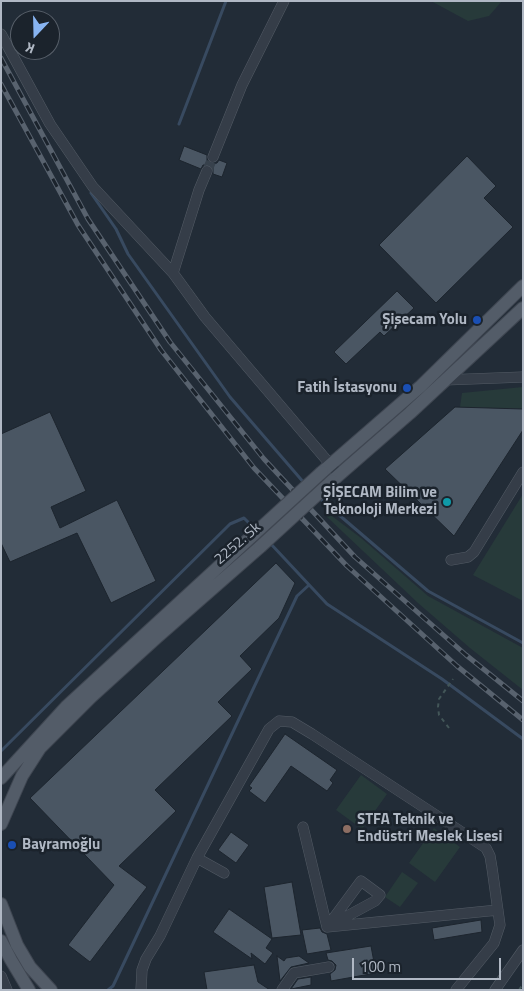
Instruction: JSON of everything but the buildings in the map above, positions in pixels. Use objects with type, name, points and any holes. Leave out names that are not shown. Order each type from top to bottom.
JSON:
[{"type":"main road","name":"2252. Sk","points":[[1,824],[22,776],[40,748],[91,697],[260,547],[331,473],[523,286]]},
{"type":"main road","name":"2252. Sk","points":[[1,778],[66,707],[252,536],[444,380],[523,308]]},
{"type":"main road","points":[[1,904],[17,945],[30,967],[51,990]]},
{"type":"main road","points":[[1,941],[10,960],[29,990]]},
{"type":"street","points":[[213,157],[242,85],[284,1]]},
{"type":"street","points":[[1,34],[50,124],[93,187],[173,273],[205,317],[331,473]]},
{"type":"street","points":[[173,273],[199,190],[207,171]]},
{"type":"street","points":[[444,380],[523,377]]},
{"type":"street","points":[[451,560],[468,557],[474,552],[523,472]]},
{"type":"street","points":[[141,990],[142,970],[146,959],[160,936],[197,858],[269,728],[279,721],[292,722],[486,848],[491,862],[500,925],[494,942],[456,990]]},
{"type":"street","points":[[303,827],[327,927]]},
{"type":"street","points":[[197,858],[224,872]]},
{"type":"street","points":[[361,881],[380,894],[375,901],[327,927],[361,881]]},
{"type":"street","points":[[327,927],[498,910]]},
{"type":"street","points":[[495,990],[523,950]]},
{"type":"street","points":[[282,990],[294,973],[329,967]]},
{"type":"street","points":[[1,976],[7,990]]},
{"type":"path","points":[[449,728],[439,715],[438,707],[439,699],[453,679]]},
{"type":"path","points":[[519,990],[523,984]]},
{"type":"shaded area","points":[[431,1],[502,1],[489,16],[468,21]]},
{"type":"shaded area","points":[[523,387],[523,409],[460,407],[462,393]]},
{"type":"shaded area","points":[[523,494],[523,601],[473,575]]},
{"type":"shaded area","points":[[328,513],[361,538],[428,596],[523,648],[523,690],[418,603],[326,516]]},
{"type":"shaded area","points":[[361,775],[387,794],[362,829],[336,810]]},
{"type":"shaded area","points":[[434,828],[460,847],[435,882],[409,863]]},
{"type":"shaded area","points":[[402,872],[418,883],[400,907],[385,897]]},
{"type":"waterway","points":[[179,124],[226,1]]},
{"type":"waterway","points":[[91,193],[116,229],[128,254],[230,397],[305,484]]},
{"type":"waterway","points":[[318,497],[428,591],[523,643]]},
{"type":"waterway","points":[[1,751],[230,524],[244,518],[254,528]]},
{"type":"waterway","points":[[270,543],[327,604],[442,679],[523,739]]},
{"type":"waterway","points":[[108,990],[113,986],[297,596],[309,585]]},
{"type":"tunnel","points":[[207,171],[213,157]]},
{"type":"railway","points":[[1,58],[88,219],[170,342],[264,459],[355,557],[466,655],[523,701]]},
{"type":"railway","points":[[1,84],[78,225],[161,350],[254,468],[347,566],[457,666],[523,720]]},
{"type":"place","name":"Şişecam Yolu","points":[[477,320]]},
{"type":"place","name":"Fatih İstasyonu","points":[[407,388]]},
{"type":"place","name":"ŞİŞECAM Bilim ve Teknoloji Merkezi","points":[[447,502]]},
{"type":"place","name":"STFA Teknik ve Endüstri Meslek Lisesi","points":[[347,829]]},
{"type":"place","name":"Bayramoğlu","points":[[12,845]]}]
